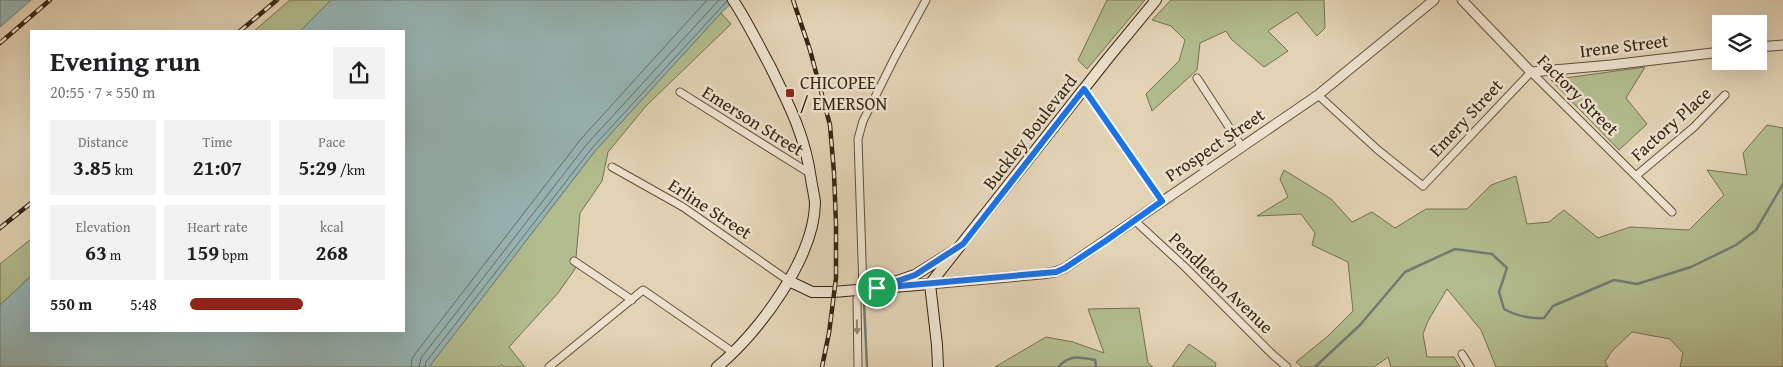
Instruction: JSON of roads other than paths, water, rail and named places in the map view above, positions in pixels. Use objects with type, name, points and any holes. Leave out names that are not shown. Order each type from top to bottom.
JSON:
[{"type":"main road","name":"Buckley Boulevard","points":[[930,284],[1156,0]]},
{"type":"main road","points":[[717,367],[734,353],[760,323],[789,281],[807,239],[814,216],[815,201],[806,150],[794,115],[735,3]]},
{"type":"main road","points":[[877,288],[915,275],[963,244]]},
{"type":"main road","name":"Prospect Street","points":[[789,281],[812,292],[930,284]]},
{"type":"main road","points":[[930,284],[938,367]]},
{"type":"street","points":[[858,367],[857,299],[863,289],[858,140],[863,121],[926,0]]},
{"type":"street","name":"Prospect Street","points":[[930,284],[1056,272],[1070,265],[1318,95],[1434,0]]},
{"type":"street","name":"Factory Street","points":[[1462,0],[1578,120],[1637,175],[1672,212]]},
{"type":"street","points":[[1767,46],[1783,45]]},
{"type":"street","name":"Irene Street","points":[[1531,72],[1611,66],[1712,53]]},
{"type":"street","name":"Emery Street","points":[[1318,95],[1378,150],[1423,186],[1531,72]]},
{"type":"street","points":[[1197,78],[1242,148]]},
{"type":"street","points":[[1084,89],[1162,201]]},
{"type":"street","name":"Emerson Street","points":[[680,92],[810,174]]},
{"type":"street","name":"Factory Place","points":[[1637,175],[1694,127],[1725,95]]},
{"type":"street","name":"Erline Street","points":[[612,166],[683,207],[789,281]]},
{"type":"street","name":"Pendleton Avenue","points":[[1134,220],[1287,367]]},
{"type":"street","points":[[574,260],[632,300]]},
{"type":"street","points":[[549,367],[643,290],[734,353]]},
{"type":"street","points":[[1462,354],[1470,367]]},
{"type":"water","points":[[0,0],[31,0],[0,27]]},
{"type":"water","points":[[331,0],[735,0],[595,151],[429,367],[0,367],[0,305],[30,277],[30,332],[405,332],[405,30],[301,30]]},
{"type":"waterway","points":[[1315,367],[1360,325],[1405,272],[1455,249],[1492,254],[1507,268],[1499,292],[1504,309],[1514,314],[1544,318],[1553,306],[1614,280],[1637,284],[1691,267],[1736,245],[1756,230],[1783,184]]},
{"type":"waterway","points":[[864,301],[867,367]]},
{"type":"waterway","points":[[1058,367],[1071,358],[1079,357],[1095,360],[1096,367]]},
{"type":"railway","points":[[0,43],[50,0]]},
{"type":"railway","points":[[241,30],[277,0]]},
{"type":"railway","points":[[793,0],[810,50],[830,125],[834,173],[836,278],[829,333],[822,367]]},
{"type":"railway","points":[[0,228],[30,204]]},
{"type":"place","name":"CHICOPEE / EMERSON","points":[[790,93]]}]
